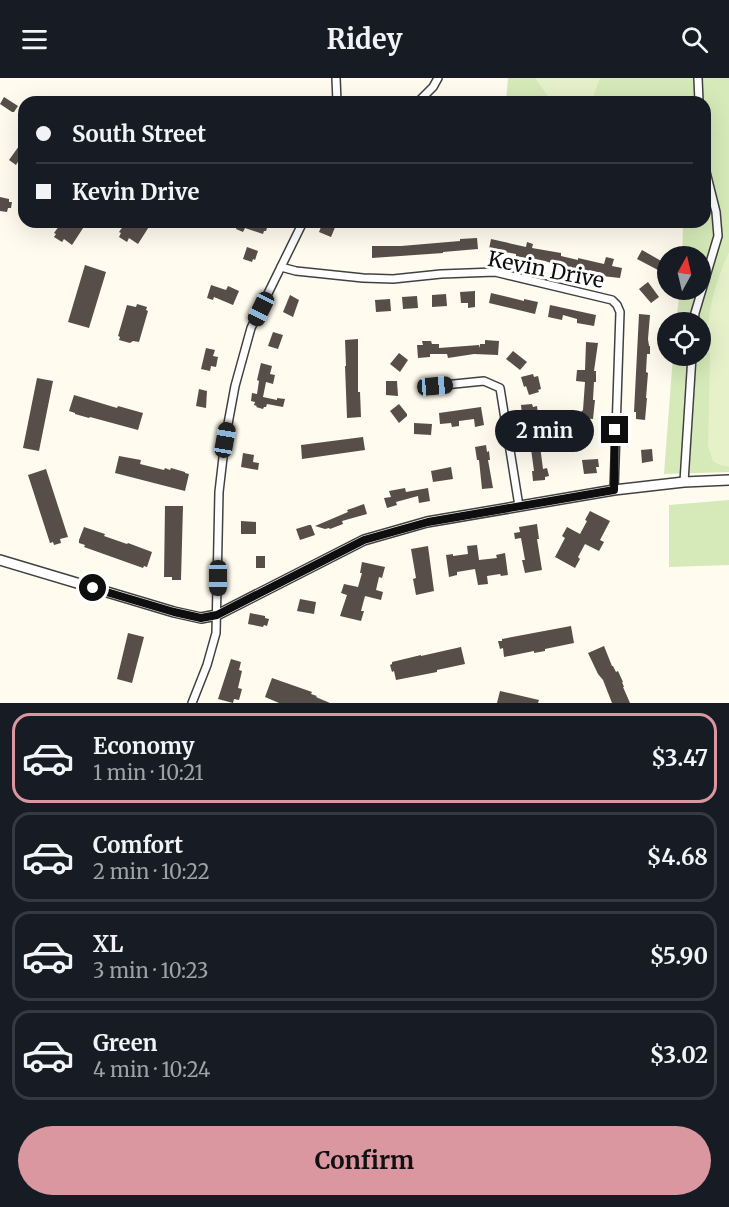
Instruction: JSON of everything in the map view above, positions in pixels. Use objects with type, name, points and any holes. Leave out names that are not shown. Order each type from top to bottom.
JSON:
[{"type":"street","points":[[336,78],[337,96]]},
{"type":"street","points":[[424,96],[438,78]]},
{"type":"street","points":[[698,78],[699,96]]},
{"type":"street","points":[[696,312],[717,236],[717,212],[711,190]]},
{"type":"street","points":[[192,703],[207,665],[216,633],[219,492],[225,440],[235,386],[251,328],[300,228]]},
{"type":"street","name":"Kevin Drive","points":[[281,267],[296,271],[393,279],[495,272],[612,300],[620,312],[614,490]]},
{"type":"street","points":[[684,482],[691,366]]},
{"type":"street","points":[[435,386],[484,381],[500,388],[519,506]]},
{"type":"street","points":[[0,560],[201,618],[217,615],[364,540],[428,522],[614,490],[684,482],[729,480]]},
{"type":"green space","points":[[508,78],[729,78],[729,472],[664,474],[672,366],[711,366],[711,312],[677,312],[679,300],[711,300],[711,246],[682,246],[683,228],[711,228],[711,96],[506,96]]},
{"type":"green space","points":[[535,78],[600,78],[593,96],[548,96]]},
{"type":"green space","points":[[729,252],[729,467],[713,462],[708,447],[710,312],[719,276]]},
{"type":"green space","points":[[729,500],[729,565],[669,567],[669,505]]},
{"type":"building","points":[[4,97],[18,106],[14,112],[0,104]]},
{"type":"building","points":[[18,147],[16,165],[9,160]]},
{"type":"building","points":[[0,197],[12,202],[7,212],[0,211]]},
{"type":"building","points":[[58,228],[83,228],[72,245],[64,239],[62,242],[54,237],[56,234],[54,233]]},
{"type":"building","points":[[122,228],[148,228],[138,244],[129,238],[127,242],[119,237],[121,233],[119,232]]},
{"type":"building","points":[[245,228],[267,228],[263,234]]},
{"type":"building","points":[[321,228],[335,228],[331,237],[319,232]]},
{"type":"building","points":[[477,238],[478,249],[372,258],[372,246],[401,246]]},
{"type":"building","points":[[491,239],[526,247],[527,242],[533,244],[532,248],[561,253],[561,256],[578,260],[578,258],[604,264],[606,257],[614,259],[612,266],[622,268],[620,278],[602,276],[602,273],[566,268],[489,249]]},
{"type":"building","points":[[247,247],[258,251],[252,262],[243,259]]},
{"type":"building","points":[[642,250],[657,259],[657,269],[637,259]]},
{"type":"building","points":[[85,265],[106,272],[89,328],[68,322]]},
{"type":"building","points":[[648,282],[657,294],[657,298],[651,303],[639,289]]},
{"type":"building","points":[[211,285],[226,290],[228,286],[239,291],[233,305],[214,297],[213,300],[207,298]]},
{"type":"building","points":[[475,291],[475,307],[468,308],[468,303],[461,303],[460,292]]},
{"type":"building","points":[[491,293],[538,302],[535,314],[489,303]]},
{"type":"building","points":[[446,294],[447,306],[432,307],[432,295]]},
{"type":"building","points":[[290,295],[299,300],[293,317],[283,312]]},
{"type":"building","points":[[417,296],[418,308],[403,309],[402,297]]},
{"type":"building","points":[[390,299],[391,311],[376,312],[375,300]]},
{"type":"building","points":[[137,304],[147,307],[148,311],[139,342],[130,343],[119,340],[118,336],[127,305],[136,307]]},
{"type":"building","points":[[550,305],[596,315],[594,326],[577,323],[577,319],[563,315],[562,320],[548,317]]},
{"type":"building","points":[[639,314],[650,315],[648,339],[650,354],[647,354],[645,420],[636,419],[636,412],[634,412]]},
{"type":"building","points":[[273,332],[283,335],[278,349],[268,346]]},
{"type":"building","points":[[358,339],[358,392],[360,392],[361,417],[347,418],[345,340]]},
{"type":"building","points":[[485,340],[499,341],[498,355],[474,354],[448,358],[447,354],[430,354],[430,357],[418,358],[417,345],[423,345],[422,341],[439,344],[439,348],[479,345],[480,348],[480,344],[485,344]]},
{"type":"building","points":[[586,342],[598,343],[594,371],[596,371],[596,382],[594,382],[593,419],[578,418],[579,412],[583,410],[585,382],[576,381],[577,370],[585,370]]},
{"type":"building","points":[[206,348],[215,350],[213,356],[218,357],[216,367],[211,366],[210,371],[201,369]]},
{"type":"building","points":[[513,351],[527,362],[520,370],[506,359]]},
{"type":"building","points":[[399,353],[408,360],[400,372],[390,364]]},
{"type":"building","points":[[261,363],[272,366],[270,374],[275,375],[273,384],[266,382],[263,397],[285,399],[283,407],[267,404],[263,409],[256,407],[255,402],[251,401],[252,393],[257,394]]},
{"type":"building","points":[[533,374],[534,377],[538,376],[541,389],[529,395],[521,377]]},
{"type":"building","points":[[37,378],[53,381],[39,451],[23,448]]},
{"type":"building","points":[[386,381],[397,381],[398,396],[386,395]]},
{"type":"building","points":[[199,389],[207,391],[206,408],[196,406]]},
{"type":"building","points":[[74,395],[143,413],[138,430],[69,411]]},
{"type":"building","points":[[399,404],[407,416],[399,423],[390,411]]},
{"type":"building","points":[[532,404],[533,407],[537,406],[538,414],[534,414],[537,432],[539,432],[543,469],[547,468],[549,476],[545,477],[545,480],[533,481],[531,449],[529,449],[527,424],[525,416],[522,416],[521,405]]},
{"type":"building","points":[[481,407],[484,425],[475,427],[474,419],[459,421],[459,426],[452,427],[451,423],[440,424],[439,413]]},
{"type":"building","points":[[414,423],[432,424],[431,435],[414,434]]},
{"type":"building","points":[[363,437],[365,450],[302,459],[301,445]]},
{"type":"building","points":[[486,445],[487,452],[489,451],[490,460],[488,460],[493,488],[482,489],[479,460],[477,460],[475,447]]},
{"type":"building","points":[[652,449],[653,461],[642,463],[641,450]]},
{"type":"building","points":[[243,453],[254,455],[253,462],[259,463],[258,470],[241,467]]},
{"type":"building","points":[[119,456],[141,460],[140,464],[164,470],[171,468],[189,474],[185,491],[115,473]]},
{"type":"building","points":[[598,459],[597,473],[584,474],[582,460]]},
{"type":"building","points":[[451,467],[453,479],[433,482],[431,471]]},
{"type":"building","points":[[46,469],[68,537],[60,539],[61,543],[54,545],[53,542],[50,543],[28,475]]},
{"type":"building","points":[[405,488],[406,492],[428,488],[430,501],[419,503],[418,496],[396,502],[397,505],[387,508],[384,498],[391,497],[389,491]]},
{"type":"building","points":[[364,504],[367,514],[342,521],[343,524],[330,529],[315,526],[348,512],[347,510]]},
{"type":"building","points":[[165,506],[183,506],[181,580],[164,577]]},
{"type":"building","points":[[590,511],[610,521],[600,540],[604,542],[599,551],[585,544],[575,568],[555,557],[565,538],[562,536],[567,527],[580,534]]},
{"type":"building","points":[[241,521],[256,522],[256,534],[241,534]]},
{"type":"building","points":[[537,524],[542,570],[525,573],[521,538],[515,539],[514,533],[520,532],[519,527]]},
{"type":"building","points":[[309,525],[315,535],[300,540],[296,529]]},
{"type":"building","points":[[84,527],[152,552],[147,567],[143,568],[84,547],[85,545],[79,543],[79,540]]},
{"type":"building","points":[[477,545],[479,560],[497,558],[496,555],[505,553],[508,575],[487,576],[488,584],[478,585],[475,569],[457,572],[457,575],[449,577],[446,555],[468,554],[467,546]]},
{"type":"building","points":[[428,546],[434,591],[416,595],[413,579],[416,578],[411,549]]},
{"type":"building","points":[[256,556],[265,556],[265,568],[256,568]]},
{"type":"building","points":[[362,562],[385,567],[382,578],[379,577],[376,590],[383,592],[381,600],[365,596],[361,621],[340,616],[347,595],[341,593],[344,584],[358,587]]},
{"type":"building","points":[[300,599],[316,602],[314,614],[297,611]]},
{"type":"building","points":[[250,613],[269,619],[267,626],[248,624]]},
{"type":"building","points":[[571,626],[574,643],[545,649],[545,651],[504,657],[503,648],[500,649],[498,641],[502,639]]},
{"type":"building","points":[[128,633],[144,637],[132,683],[117,679]]},
{"type":"building","points":[[604,646],[612,666],[616,672],[618,671],[630,703],[612,703],[603,680],[588,653]]},
{"type":"building","points":[[461,647],[465,664],[396,680],[394,671],[392,672],[390,665],[392,662]]},
{"type":"building","points":[[231,659],[241,662],[239,670],[242,671],[238,688],[242,689],[239,700],[234,699],[233,703],[218,699]]},
{"type":"building","points":[[272,678],[312,692],[311,694],[330,703],[279,703],[265,697]]},
{"type":"building","points":[[500,691],[539,700],[538,703],[497,703]]},
{"type":"route","points":[[93,588],[201,618],[217,615],[364,540],[428,522],[614,490],[615,430]]}]
